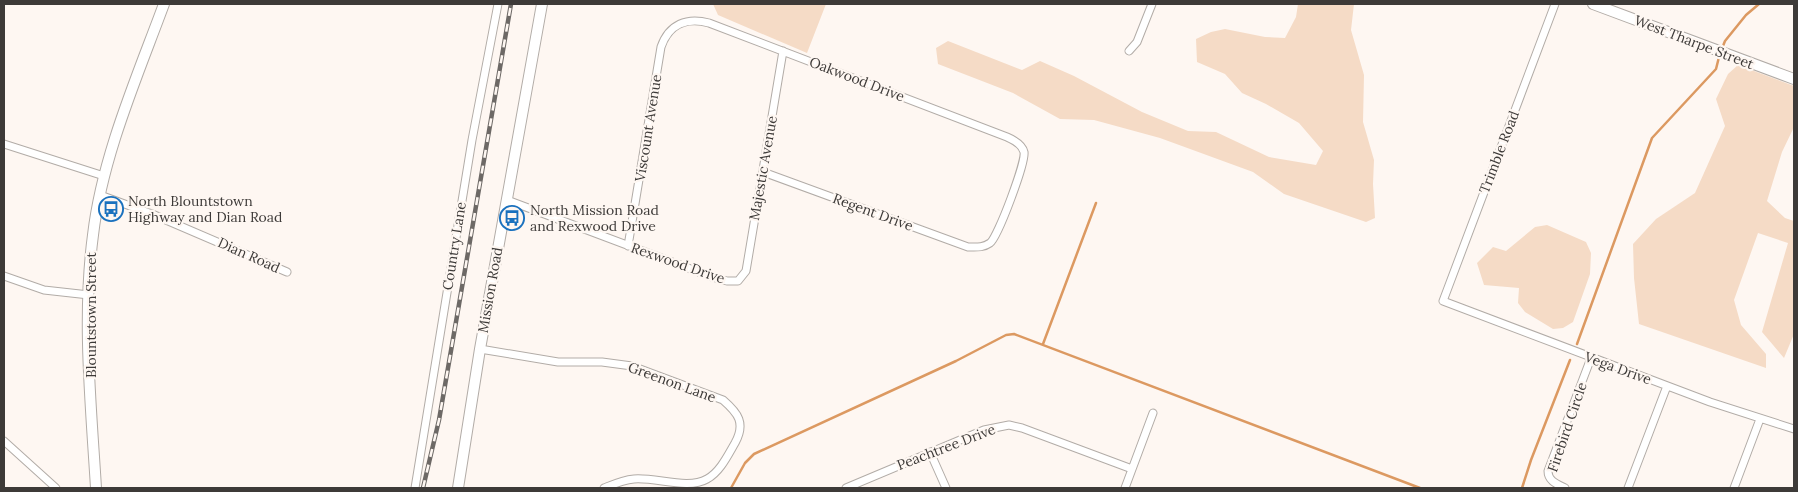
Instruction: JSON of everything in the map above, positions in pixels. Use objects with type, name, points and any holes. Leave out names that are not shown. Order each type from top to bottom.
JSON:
[{"type":"main road","name":"Blountstown Street","points":[[96,488],[88,295],[93,233],[104,176],[164,4]]},
{"type":"main road","name":"Mission Road","points":[[458,488],[480,349],[542,4]]},
{"type":"main road","name":"West Tharpe Street","points":[[1593,4],[1794,79]]},
{"type":"street","name":"Country Lane","points":[[415,488],[472,140],[498,4]]},
{"type":"street","points":[[1129,51],[1137,42],[1152,4]]},
{"type":"street","name":"Trimble Road","points":[[1444,301],[1555,4]]},
{"type":"street","name":"Oakwood Drive","points":[[685,22],[694,20],[709,23],[1007,137],[1019,144],[1023,150],[1023,162],[998,233],[984,247]]},
{"type":"street","name":"Viscount Avenue","points":[[628,246],[661,47],[668,32],[685,22]]},
{"type":"street","name":"Majestic Avenue","points":[[738,281],[746,271],[783,51]]},
{"type":"street","points":[[4,144],[104,176]]},
{"type":"street","name":"Regent Drive","points":[[763,172],[968,247],[984,247]]},
{"type":"street","name":"Dian Road","points":[[100,195],[152,214],[287,272]]},
{"type":"street","name":"Rexwood Drive","points":[[507,200],[712,277],[727,281],[738,281]]},
{"type":"street","points":[[4,276],[44,290],[88,295]]},
{"type":"street","name":"Vega Drive","points":[[1444,301],[1667,386],[1794,429]]},
{"type":"street","name":"Greenon Lane","points":[[480,349],[558,362],[602,362],[632,366],[722,400],[733,408],[739,416],[740,431],[737,440],[720,467],[706,480],[686,483],[635,479],[604,488]]},
{"type":"street","name":"Firebird Circle","points":[[1565,488],[1550,480],[1548,471],[1591,358]]},
{"type":"street","points":[[1628,488],[1667,386]]},
{"type":"street","points":[[1125,488],[1153,413]]},
{"type":"street","points":[[1734,488],[1760,418]]},
{"type":"street","name":"Peachtree Drive","points":[[846,488],[984,430],[1009,425],[1022,428],[1132,469]]},
{"type":"street","points":[[4,441],[56,488]]},
{"type":"street","points":[[930,452],[946,488]]},
{"type":"shaded area","points":[[713,4],[826,4],[807,53],[718,15]]},
{"type":"shaded area","points":[[1298,4],[1354,4],[1351,30],[1364,75],[1363,122],[1374,160],[1375,218],[1366,222],[1284,194],[1253,172],[1160,138],[1094,120],[1060,119],[1013,93],[938,64],[936,48],[948,41],[1022,70],[1040,61],[1074,76],[1142,112],[1188,131],[1216,132],[1269,157],[1316,165],[1323,151],[1299,123],[1242,93],[1225,74],[1197,62],[1196,39],[1211,32],[1225,29],[1265,37],[1285,38],[1296,17]]},
{"type":"shaded area","points":[[1738,65],[1794,86],[1794,127],[1782,152],[1767,201],[1785,218],[1794,221],[1794,334],[1784,358],[1762,332],[1788,243],[1758,233],[1734,300],[1741,325],[1766,354],[1766,368],[1639,324],[1634,278],[1633,244],[1656,219],[1695,193],[1725,126],[1716,99],[1728,74]]},
{"type":"shaded area","points":[[1547,225],[1586,242],[1591,253],[1590,274],[1573,322],[1563,328],[1553,329],[1525,312],[1518,303],[1519,288],[1484,285],[1477,263],[1493,247],[1506,251],[1535,227]]},
{"type":"waterway","points":[[1723,46],[1746,15],[1759,4]]},
{"type":"waterway","points":[[1577,344],[1652,138],[1716,69],[1719,57]]},
{"type":"waterway","points":[[1043,344],[1096,203]]},
{"type":"waterway","points":[[731,488],[745,463],[754,454],[956,361],[1006,335],[1014,334],[1420,488]]},
{"type":"waterway","points":[[1522,488],[1570,360]]},
{"type":"railway","points":[[423,488],[439,420],[511,4]]},
{"type":"place","name":"North Blountstown Highway and Dian Road","points":[[111,209]]},
{"type":"place","name":"North Mission Road and Rexwood Drive","points":[[512,218]]}]
